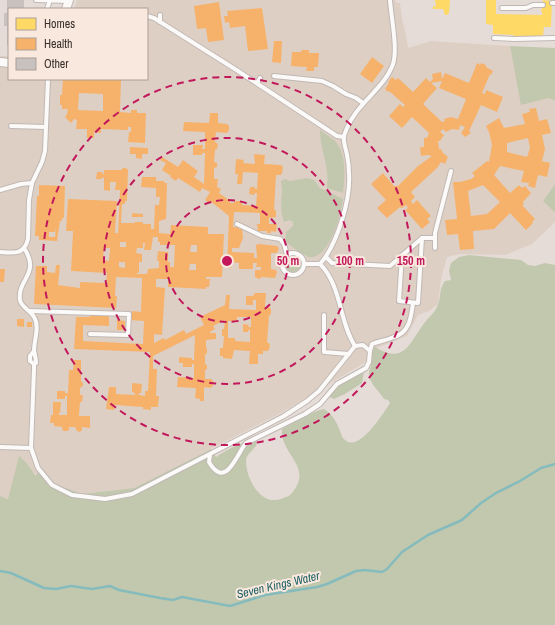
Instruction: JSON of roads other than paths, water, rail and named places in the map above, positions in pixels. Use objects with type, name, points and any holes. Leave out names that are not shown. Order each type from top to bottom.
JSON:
[{"type":"lane","points":[[36,0],[69,0]]},
{"type":"lane","points":[[320,264],[326,257],[340,226],[348,198],[350,175],[344,137],[351,119],[381,83],[392,65],[395,45],[390,0]]},
{"type":"lane","points":[[502,8],[526,8],[533,4],[543,5]]},
{"type":"lane","points":[[160,15],[160,22]]},
{"type":"lane","points":[[148,16],[181,32],[301,113],[337,136],[344,137]]},
{"type":"lane","points":[[494,38],[555,38]]},
{"type":"lane","points":[[238,71],[240,65]]},
{"type":"lane","points":[[274,76],[322,81],[356,98],[362,104]]},
{"type":"lane","points":[[257,83],[260,78]]},
{"type":"lane","points":[[0,252],[18,252],[27,245],[29,200],[32,183],[44,156],[48,80]]},
{"type":"lane","points":[[301,113],[304,109]]},
{"type":"lane","points":[[12,126],[46,128]]},
{"type":"lane","points":[[435,248],[435,233],[451,170]]},
{"type":"lane","points":[[0,190],[21,184],[32,183]]},
{"type":"lane","points":[[237,224],[262,236],[280,239],[284,244],[287,255]]},
{"type":"lane","points":[[326,257],[332,263],[390,266],[422,238],[435,238]]},
{"type":"lane","points":[[402,255],[399,301],[418,303],[422,238]]},
{"type":"lane","points":[[24,248],[29,255],[29,272],[22,287],[20,299],[21,303],[30,312],[35,321],[36,338],[34,351],[30,356],[30,361],[34,364],[31,448],[38,468],[52,485],[72,495],[105,500],[132,494],[284,416],[319,391],[355,346],[363,345],[370,350]]},
{"type":"lane","points":[[294,253],[300,255],[304,268],[299,273],[290,274],[284,270],[282,264],[287,255],[294,253]]},
{"type":"lane","points":[[304,264],[320,264],[326,270],[340,302],[351,339],[355,346]]},
{"type":"lane","points":[[210,455],[209,462],[218,471],[224,472],[230,470],[246,443],[306,414],[320,404],[337,384],[366,368],[369,362],[372,344],[396,337],[405,332],[411,319],[413,303]]},
{"type":"lane","points":[[30,312],[129,314],[128,335],[90,334]]},
{"type":"lane","points":[[324,315],[324,352],[349,354]]},
{"type":"lane","points":[[0,447],[31,448]]},
{"type":"waterway","name":"Seven Kings Water","points":[[0,571],[11,573],[44,588],[56,589],[71,586],[92,589],[110,586],[119,590],[160,598],[173,600],[182,597],[230,606],[265,595],[317,587],[356,571],[365,570],[382,572],[387,569],[402,552],[428,535],[462,520],[481,503],[496,493],[541,468],[555,464]]}]
